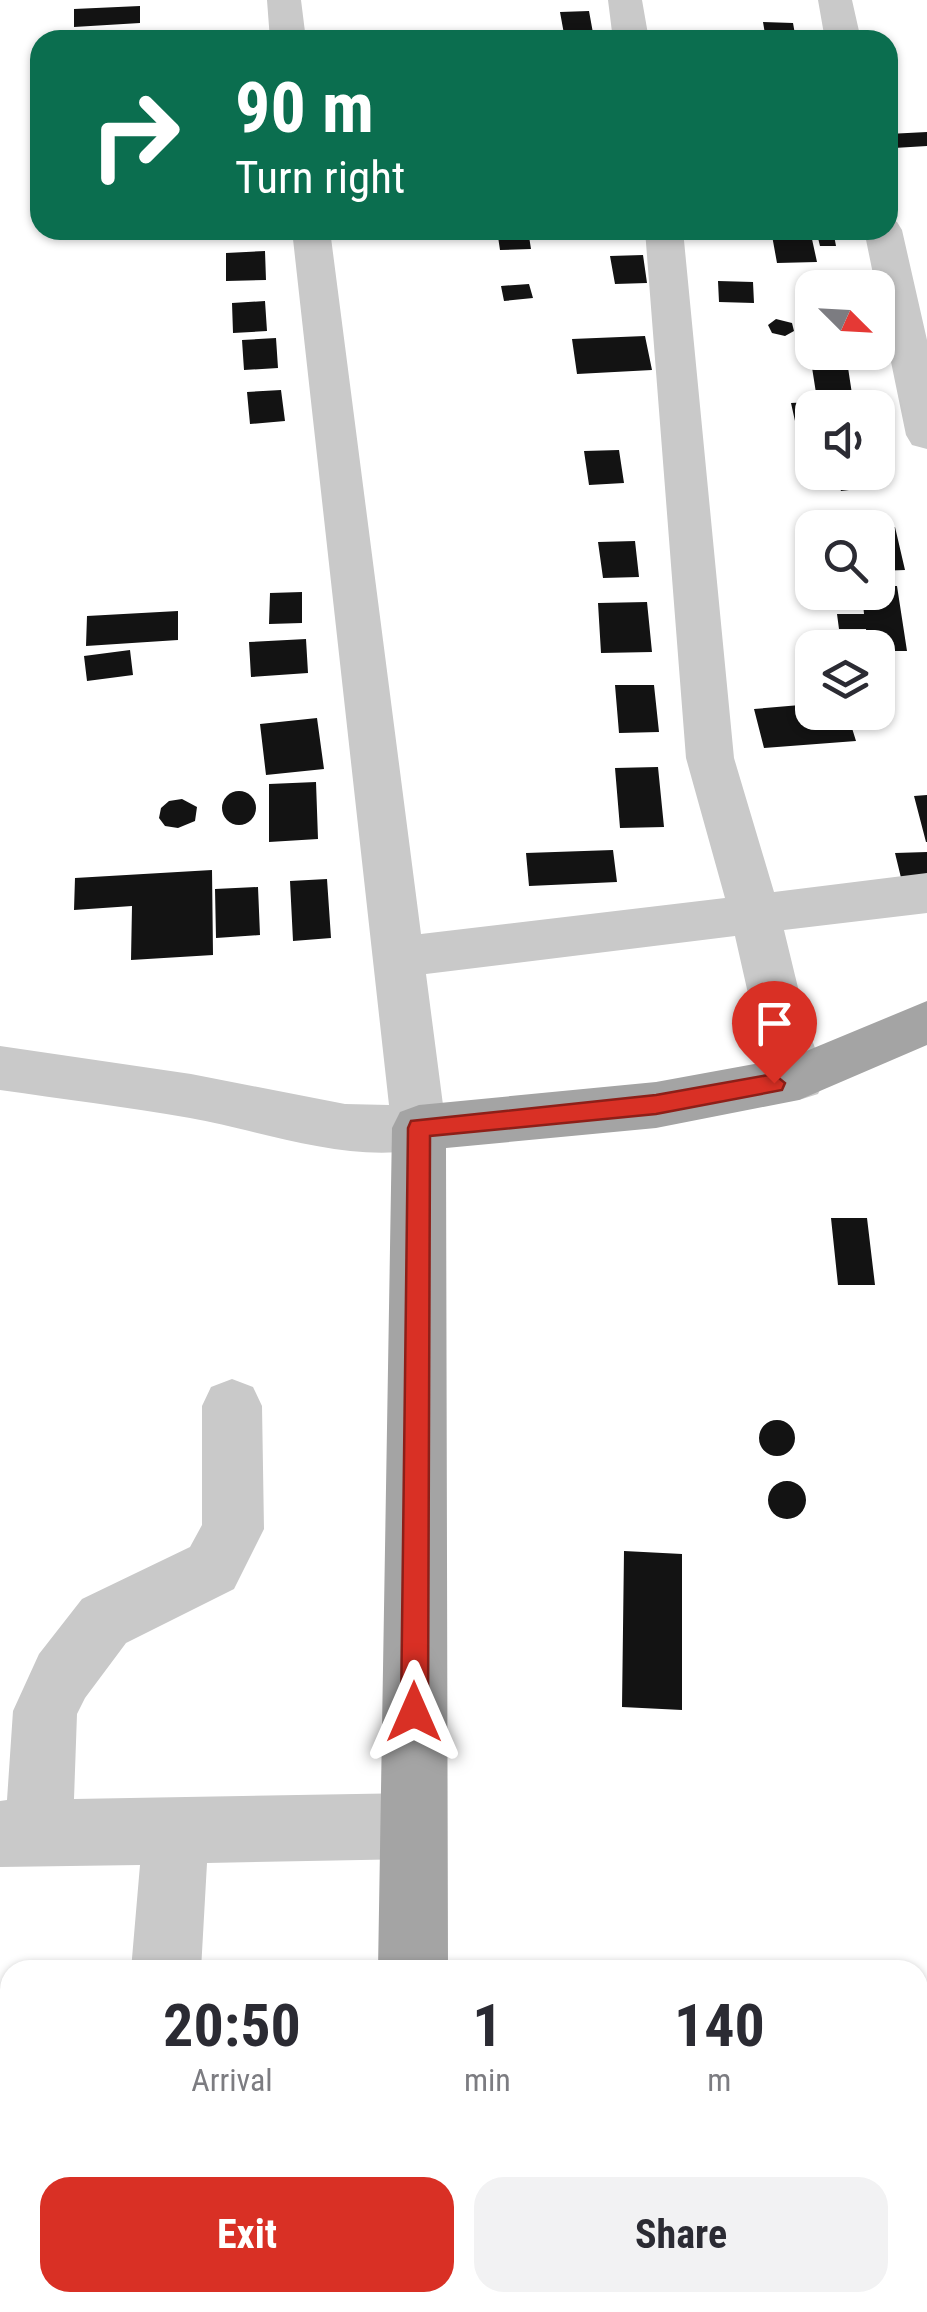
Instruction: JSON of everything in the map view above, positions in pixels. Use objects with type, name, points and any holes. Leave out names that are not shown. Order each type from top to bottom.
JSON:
[{"type":"main road","points":[[413,1960],[419,1128],[656,1104],[799,1078],[927,1022]]},
{"type":"street","points":[[284,0],[287,30]]},
{"type":"street","points":[[624,0],[629,30]]},
{"type":"street","points":[[835,0],[841,30]]},
{"type":"street","points":[[0,1068],[191,1096],[346,1126],[419,1128],[312,240]]},
{"type":"street","points":[[665,240],[710,758],[756,912],[782,1028],[799,1078]]},
{"type":"street","points":[[886,240],[927,435]]},
{"type":"street","points":[[399,957],[927,893]]},
{"type":"street","points":[[232,1406],[232,1529],[212,1568],[104,1621],[62,1676],[45,1711],[12,1831],[414,1826]]},
{"type":"street","points":[[167,1960],[176,1831]]},
{"type":"building","points":[[140,6],[140,23],[74,27],[74,9]]},
{"type":"building","points":[[589,11],[592,30],[563,30],[560,12]]},
{"type":"building","points":[[763,22],[793,23],[794,30],[764,30]]},
{"type":"building","points":[[927,132],[927,146],[898,148],[898,133]]},
{"type":"building","points":[[498,240],[530,240],[531,249],[500,250]]},
{"type":"building","points":[[773,240],[812,240],[817,262],[777,263]]},
{"type":"building","points":[[818,240],[835,240],[836,246],[820,246]]},
{"type":"building","points":[[265,251],[266,280],[226,281],[226,253]]},
{"type":"building","points":[[643,255],[647,283],[615,284],[610,256]]},
{"type":"building","points":[[718,281],[753,282],[754,303],[719,302]]},
{"type":"building","points":[[529,284],[533,298],[504,301],[501,286]]},
{"type":"building","points":[[265,301],[267,331],[233,333],[232,303]]},
{"type":"building","points":[[776,319],[792,323],[794,331],[785,336],[772,333],[768,325]]},
{"type":"building","points":[[645,336],[652,370],[577,374],[572,339]]},
{"type":"building","points":[[276,338],[278,368],[244,370],[242,340]]},
{"type":"building","points":[[812,370],[848,370],[851,390],[816,390]]},
{"type":"building","points":[[281,390],[285,421],[250,424],[247,392]]},
{"type":"building","points":[[619,450],[624,483],[589,485],[584,451]]},
{"type":"building","points":[[895,527],[905,570],[895,570]]},
{"type":"building","points":[[635,541],[639,577],[603,578],[598,542]]},
{"type":"building","points":[[897,586],[907,651],[895,651],[895,630],[839,629],[837,614],[864,614],[864,610],[895,610]]},
{"type":"building","points":[[302,592],[302,623],[269,624],[270,593]]},
{"type":"building","points":[[647,602],[652,652],[601,653],[598,603]]},
{"type":"building","points":[[178,611],[178,640],[86,646],[87,616]]},
{"type":"building","points":[[306,639],[308,673],[251,677],[249,642]]},
{"type":"building","points":[[130,650],[133,675],[87,681],[84,656]]},
{"type":"building","points":[[615,685],[654,685],[659,732],[619,733]]},
{"type":"building","points":[[795,705],[795,730],[853,730],[856,741],[764,748],[754,709]]},
{"type":"building","points":[[317,718],[324,769],[266,775],[260,724]]},
{"type":"building","points":[[658,767],[664,827],[620,828],[615,768]]},
{"type":"building","points":[[316,782],[318,839],[269,842],[269,784]]},
{"type":"building","points":[[239,791],[251,796],[256,808],[251,820],[239,825],[227,820],[222,808],[227,796]]},
{"type":"building","points":[[927,795],[927,842],[926,842],[914,796]]},
{"type":"building","points":[[182,799],[197,807],[195,821],[178,828],[165,826],[159,818],[161,808],[169,801]]},
{"type":"building","points":[[613,850],[617,882],[529,886],[526,853]]},
{"type":"building","points":[[927,852],[927,885],[903,886],[895,853]]},
{"type":"building","points":[[212,870],[213,955],[131,960],[132,906],[74,910],[75,878]]},
{"type":"building","points":[[327,879],[331,938],[293,941],[290,881]]},
{"type":"building","points":[[258,887],[260,935],[216,938],[215,889]]},
{"type":"building","points":[[831,1218],[867,1218],[875,1285],[838,1285]]},
{"type":"building","points":[[777,1420],[790,1425],[795,1438],[790,1451],[777,1456],[764,1451],[759,1438],[764,1425]]},
{"type":"building","points":[[787,1481],[800,1487],[806,1500],[800,1513],[787,1519],[774,1513],[768,1500],[774,1487]]},
{"type":"building","points":[[624,1551],[682,1554],[682,1710],[622,1707]]},
{"type":"route","points":[[414,1712],[419,1128],[656,1104],[774,1083]]}]
